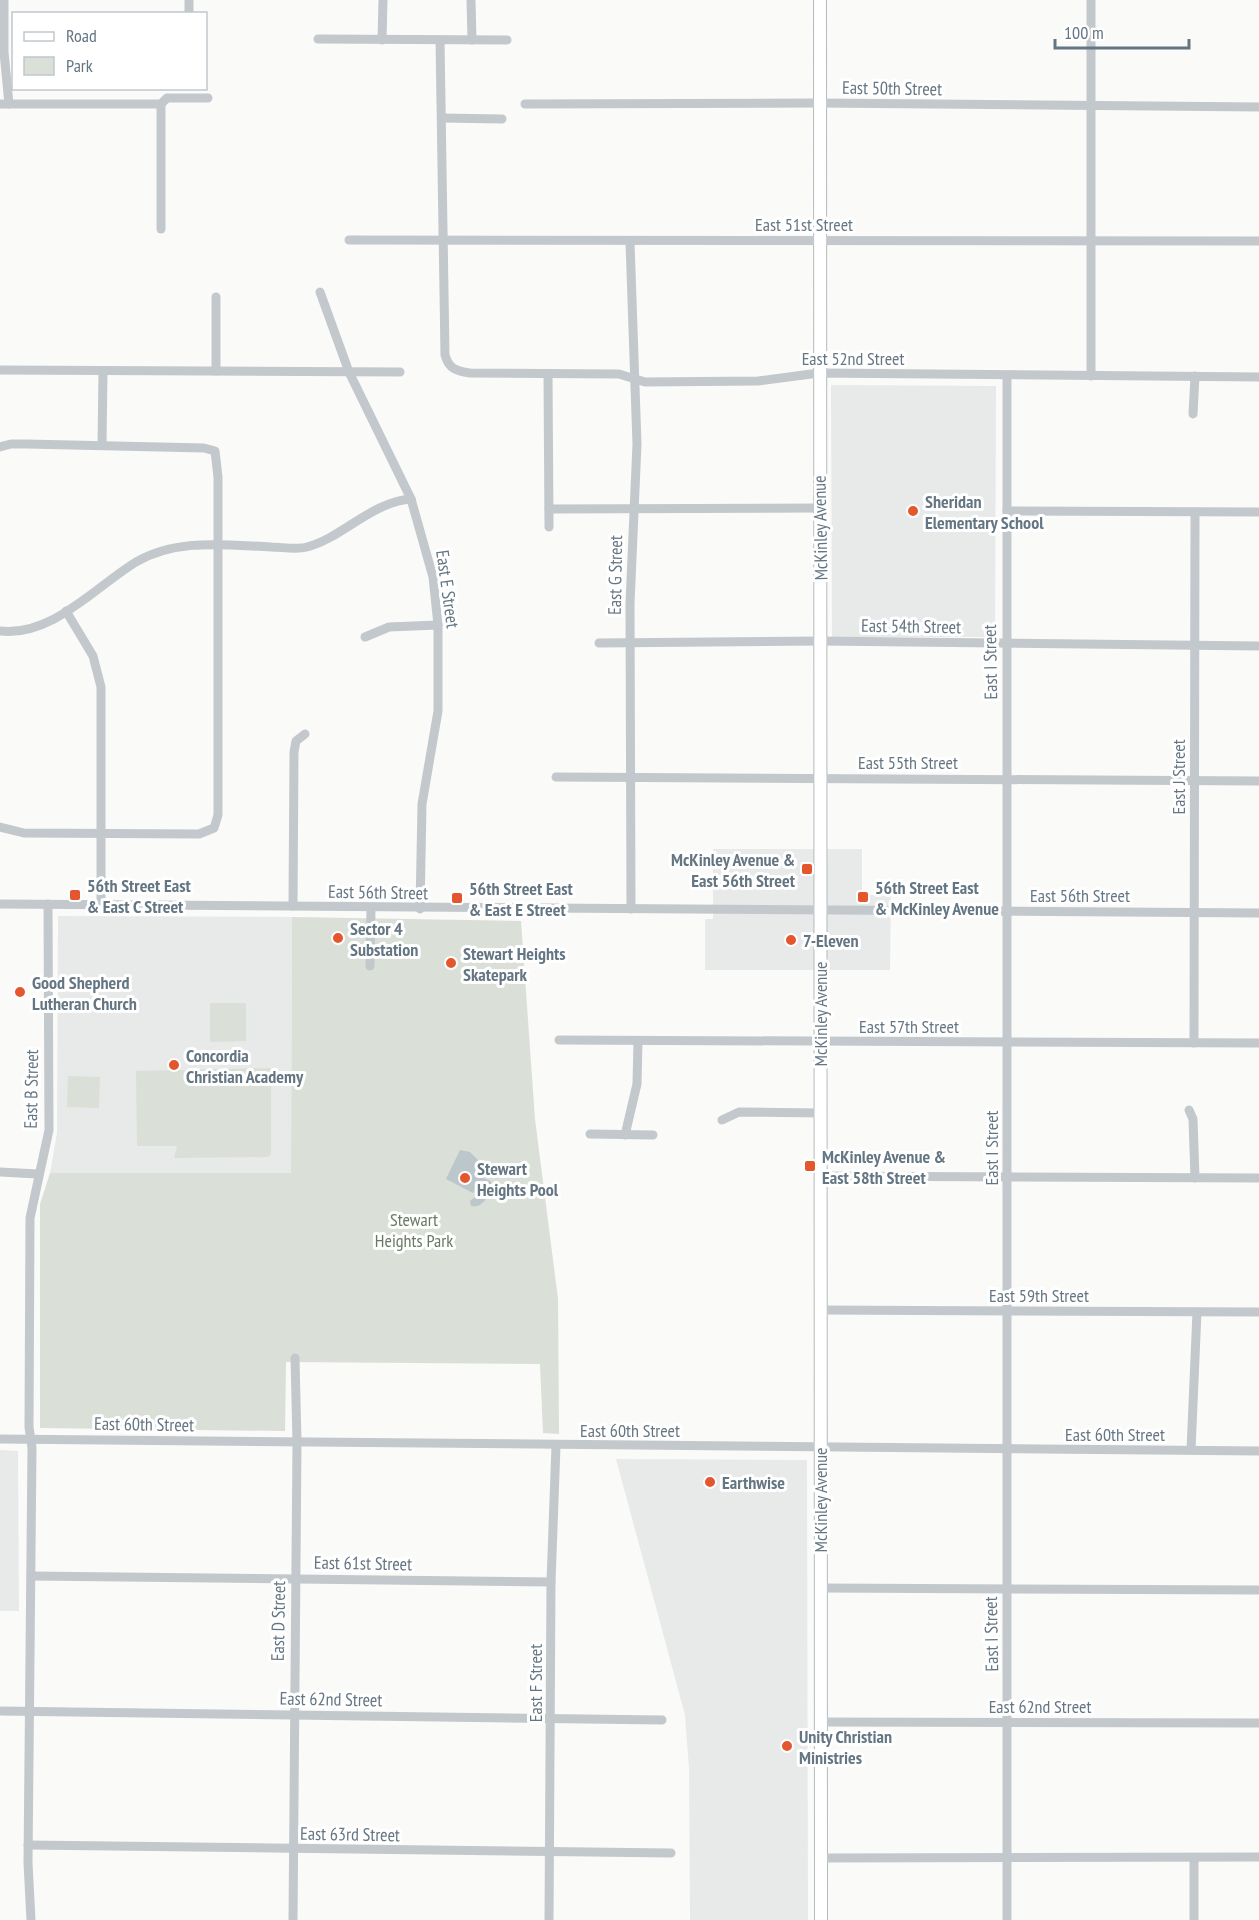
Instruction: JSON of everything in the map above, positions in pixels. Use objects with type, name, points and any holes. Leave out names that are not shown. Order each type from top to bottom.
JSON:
[{"type":"main road","name":"McKinley Avenue","points":[[820,0],[821,1920]]},
{"type":"street","points":[[4,0],[5,104],[161,104],[167,98],[192,92],[208,98]]},
{"type":"street","points":[[382,40],[383,0]]},
{"type":"street","points":[[471,0],[472,40]]},
{"type":"street","points":[[1090,0],[1091,376]]},
{"type":"street","points":[[318,39],[507,40]]},
{"type":"street","points":[[441,40],[443,241]]},
{"type":"street","name":"East 50th Street","points":[[525,104],[819,103],[1259,107]]},
{"type":"street","points":[[161,104],[161,229]]},
{"type":"street","points":[[442,118],[502,119]]},
{"type":"street","name":"East 51st Street","points":[[349,240],[1259,241]]},
{"type":"street","name":"East 52nd Street","points":[[443,241],[445,355],[450,367],[470,373],[619,374],[645,382],[758,381],[819,373],[1259,377]]},
{"type":"street","name":"East G Street","points":[[630,242],[637,444],[630,604],[632,643],[631,909]]},
{"type":"street","name":"East E Street","points":[[320,292],[350,372],[411,499],[429,560],[438,625],[438,711],[422,804],[420,909]]},
{"type":"street","points":[[216,297],[216,371]]},
{"type":"street","points":[[0,370],[400,372]]},
{"type":"street","points":[[102,445],[103,371]]},
{"type":"street","points":[[548,374],[549,527]]},
{"type":"street","name":"East I Street","points":[[1007,375],[1007,1920]]},
{"type":"street","points":[[1193,414],[1195,376]]},
{"type":"street","points":[[0,447],[11,444],[196,447],[215,451],[218,477],[218,815],[215,826],[210,831],[199,834],[24,833],[0,827]]},
{"type":"street","points":[[0,631],[24,631],[66,611],[146,557],[178,547],[218,545],[294,548],[310,546],[368,514],[411,499]]},
{"type":"street","points":[[549,509],[819,508]]},
{"type":"street","points":[[1007,511],[1259,512]]},
{"type":"street","name":"East J Street","points":[[1194,1043],[1195,512]]},
{"type":"street","points":[[66,611],[93,656],[100,676],[102,700],[101,904]]},
{"type":"street","points":[[365,637],[389,627],[438,625]]},
{"type":"street","name":"East 54th Street","points":[[599,643],[821,641],[1259,646]]},
{"type":"street","points":[[293,906],[294,752],[296,741],[305,734]]},
{"type":"street","name":"East 55th Street","points":[[556,777],[1259,781]]},
{"type":"street","name":"East 56th Street","points":[[0,904],[420,909],[1259,913]]},
{"type":"street","name":"East B Street","points":[[32,1920],[28,1845],[31,1576],[30,1218],[49,1130],[48,904]]},
{"type":"street","points":[[370,966],[371,908]]},
{"type":"street","name":"East 57th Street","points":[[559,1040],[1259,1043]]},
{"type":"street","points":[[625,1135],[637,1084],[638,1041]]},
{"type":"street","points":[[1189,1110],[1193,1119],[1195,1178]]},
{"type":"street","points":[[722,1120],[739,1112],[821,1113]]},
{"type":"street","points":[[590,1134],[652,1135]]},
{"type":"street","points":[[0,1172],[38,1174]]},
{"type":"street","points":[[821,1176],[1259,1178]]},
{"type":"street","name":"East 59th Street","points":[[820,1310],[1259,1312]]},
{"type":"street","points":[[1191,1450],[1197,1312]]},
{"type":"street","name":"East D Street","points":[[293,1920],[297,1443],[295,1358]]},
{"type":"street","name":"East 60th Street","points":[[0,1439],[1259,1451]]},
{"type":"street","name":"East F Street","points":[[549,1920],[552,1719],[551,1582],[556,1446]]},
{"type":"street","name":"East 61st Street","points":[[31,1576],[551,1582]]},
{"type":"street","points":[[821,1588],[1259,1590]]},
{"type":"street","name":"East 62nd Street","points":[[0,1711],[662,1720]]},
{"type":"street","name":"East 62nd Street","points":[[821,1722],[1259,1723]]},
{"type":"street","name":"East 63rd Street","points":[[28,1845],[671,1853]]},
{"type":"street","points":[[822,1858],[1259,1857]]},
{"type":"street","points":[[1194,1858],[1194,1920]]},
{"type":"shaded area","name":"Sheridan Elementary School","points":[[831,385],[996,386],[995,637],[832,637]]},
{"type":"shaded area","points":[[713,849],[862,849],[862,895],[891,895],[890,970],[705,970],[705,919],[713,919]]},
{"type":"shaded area","name":"Concordia Christian Academy","points":[[58,916],[292,917],[291,1174],[50,1173],[57,1133]]},
{"type":"shaded area","name":"Stewart Heights Pool","points":[[460,1150],[470,1152],[481,1163],[492,1163],[498,1167],[495,1176],[483,1178],[491,1181],[490,1190],[480,1205],[471,1206],[470,1201],[480,1193],[481,1181],[473,1193],[446,1179]]},
{"type":"shaded area","points":[[0,1450],[18,1451],[19,1611],[0,1611]]},
{"type":"shaded area","points":[[616,1459],[807,1460],[808,1920],[690,1920],[689,1769],[685,1715]]},
{"type":"green space","name":"Stewart Heights Park","points":[[292,917],[521,921],[535,1119],[558,1299],[559,1434],[543,1433],[540,1364],[286,1362],[285,1431],[40,1428],[40,1204],[50,1173],[291,1173]]},
{"type":"green space","points":[[210,1003],[246,1003],[246,1041],[210,1042]]},
{"type":"green space","points":[[271,1068],[271,1154],[267,1157],[174,1158],[177,1146],[137,1146],[136,1071]]},
{"type":"green space","points":[[68,1076],[100,1077],[99,1108],[67,1107]]},
{"type":"place","name":"Sheridan Elementary School","points":[[913,511]]},
{"type":"place","name":"McKinley Avenue & East 56th Street","points":[[807,869]]},
{"type":"place","name":"56th Street East & East C Street","points":[[75,895]]},
{"type":"place","name":"56th Street East & McKinley Avenue","points":[[863,897]]},
{"type":"place","name":"56th Street East & East E Street","points":[[457,898]]},
{"type":"place","name":"Sector 4 Substation","points":[[338,938]]},
{"type":"place","name":"7-Eleven","points":[[791,940]]},
{"type":"place","name":"Stewart Heights Skatepark","points":[[451,963]]},
{"type":"place","name":"Good Shepherd Lutheran Church","points":[[20,992]]},
{"type":"place","name":"Concordia Christian Academy","points":[[174,1065]]},
{"type":"place","name":"McKinley Avenue & East 58th Street","points":[[810,1166]]},
{"type":"place","name":"Stewart Heights Pool","points":[[465,1178]]},
{"type":"place","name":"Earthwise","points":[[710,1482]]},
{"type":"place","name":"Unity Christian Ministries","points":[[787,1746]]}]
